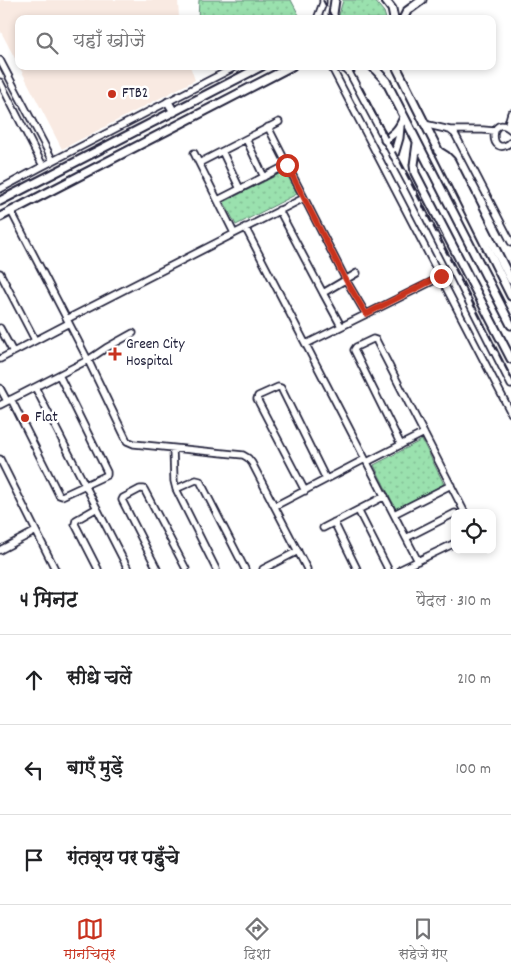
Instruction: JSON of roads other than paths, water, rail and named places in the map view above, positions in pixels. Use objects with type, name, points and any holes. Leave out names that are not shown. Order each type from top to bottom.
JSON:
[{"type":"street","points":[[318,15],[323,0]]},
{"type":"street","points":[[332,15],[335,0]]},
{"type":"street","points":[[385,0],[392,9],[393,15]]},
{"type":"street","points":[[405,15],[407,11],[422,0]]},
{"type":"street","points":[[0,60],[53,161]]},
{"type":"street","points":[[0,189],[229,70]]},
{"type":"street","points":[[0,201],[254,70]]},
{"type":"street","points":[[0,217],[284,70]]},
{"type":"street","points":[[333,70],[511,413]]},
{"type":"street","points":[[346,70],[350,74],[394,155],[511,385]]},
{"type":"street","points":[[376,70],[386,81],[511,325]]},
{"type":"street","points":[[398,70],[511,296]]},
{"type":"street","points":[[0,82],[43,166]]},
{"type":"street","points":[[168,102],[174,112]]},
{"type":"street","points":[[424,124],[450,130],[494,131],[501,126],[509,128],[511,114]]},
{"type":"street","points":[[394,155],[404,117]]},
{"type":"street","points":[[200,162],[279,122]]},
{"type":"street","points":[[268,127],[346,280],[366,314]]},
{"type":"street","points":[[385,140],[400,127]]},
{"type":"street","points":[[450,130],[455,134],[511,242]]},
{"type":"street","points":[[494,131],[493,138],[496,143],[503,146],[511,142]]},
{"type":"street","points":[[246,139],[264,177]]},
{"type":"street","points":[[418,143],[414,165],[415,173],[511,359]]},
{"type":"street","points":[[222,151],[240,189]]},
{"type":"street","points":[[437,151],[451,161],[511,280]]},
{"type":"street","points":[[194,152],[234,233]]},
{"type":"street","points":[[218,200],[287,165]]},
{"type":"street","points":[[0,359],[245,227],[304,198]]},
{"type":"street","points":[[280,210],[341,326]]},
{"type":"street","points":[[11,211],[88,360],[127,442],[243,455],[248,458],[252,462],[307,569]]},
{"type":"street","points":[[245,227],[418,561]]},
{"type":"street","points":[[0,273],[35,340]]},
{"type":"street","points":[[323,293],[357,273]]},
{"type":"street","points":[[306,344],[441,276]]},
{"type":"street","points":[[0,328],[12,352]]},
{"type":"street","points":[[0,405],[88,360],[133,334]]},
{"type":"street","points":[[401,445],[354,350],[356,347],[375,338],[463,509]]},
{"type":"street","points":[[0,388],[9,400],[59,495],[62,496],[106,475],[107,472],[59,375]]},
{"type":"street","points":[[35,387],[128,569]]},
{"type":"street","points":[[305,491],[257,399],[258,396],[278,387],[281,388],[326,479]]},
{"type":"street","points":[[275,506],[326,479],[424,433]]},
{"type":"street","points":[[173,448],[176,489],[216,569]]},
{"type":"street","points":[[0,459],[53,568]]},
{"type":"street","points":[[176,489],[196,480],[200,481],[245,569]]},
{"type":"street","points":[[394,514],[451,485]]},
{"type":"street","points":[[156,569],[122,500],[140,489],[144,490],[186,569]]},
{"type":"street","points":[[323,528],[385,496]]},
{"type":"street","points":[[97,508],[76,520],[75,524],[98,569]]},
{"type":"street","points":[[358,510],[388,569]]},
{"type":"street","points":[[406,538],[451,515]]},
{"type":"street","points":[[334,522],[357,569]]},
{"type":"street","points":[[0,550],[36,531]]},
{"type":"street","points":[[402,569],[451,545]]},
{"type":"street","points":[[263,569],[298,551]]},
{"type":"railway","points":[[323,0],[331,15]]},
{"type":"railway","points":[[353,70],[511,378]]},
{"type":"place","name":"FTB2","points":[[112,94]]},
{"type":"place","name":"Green City Hospital","points":[[115,354]]},
{"type":"place","name":"Flat","points":[[25,418]]}]
